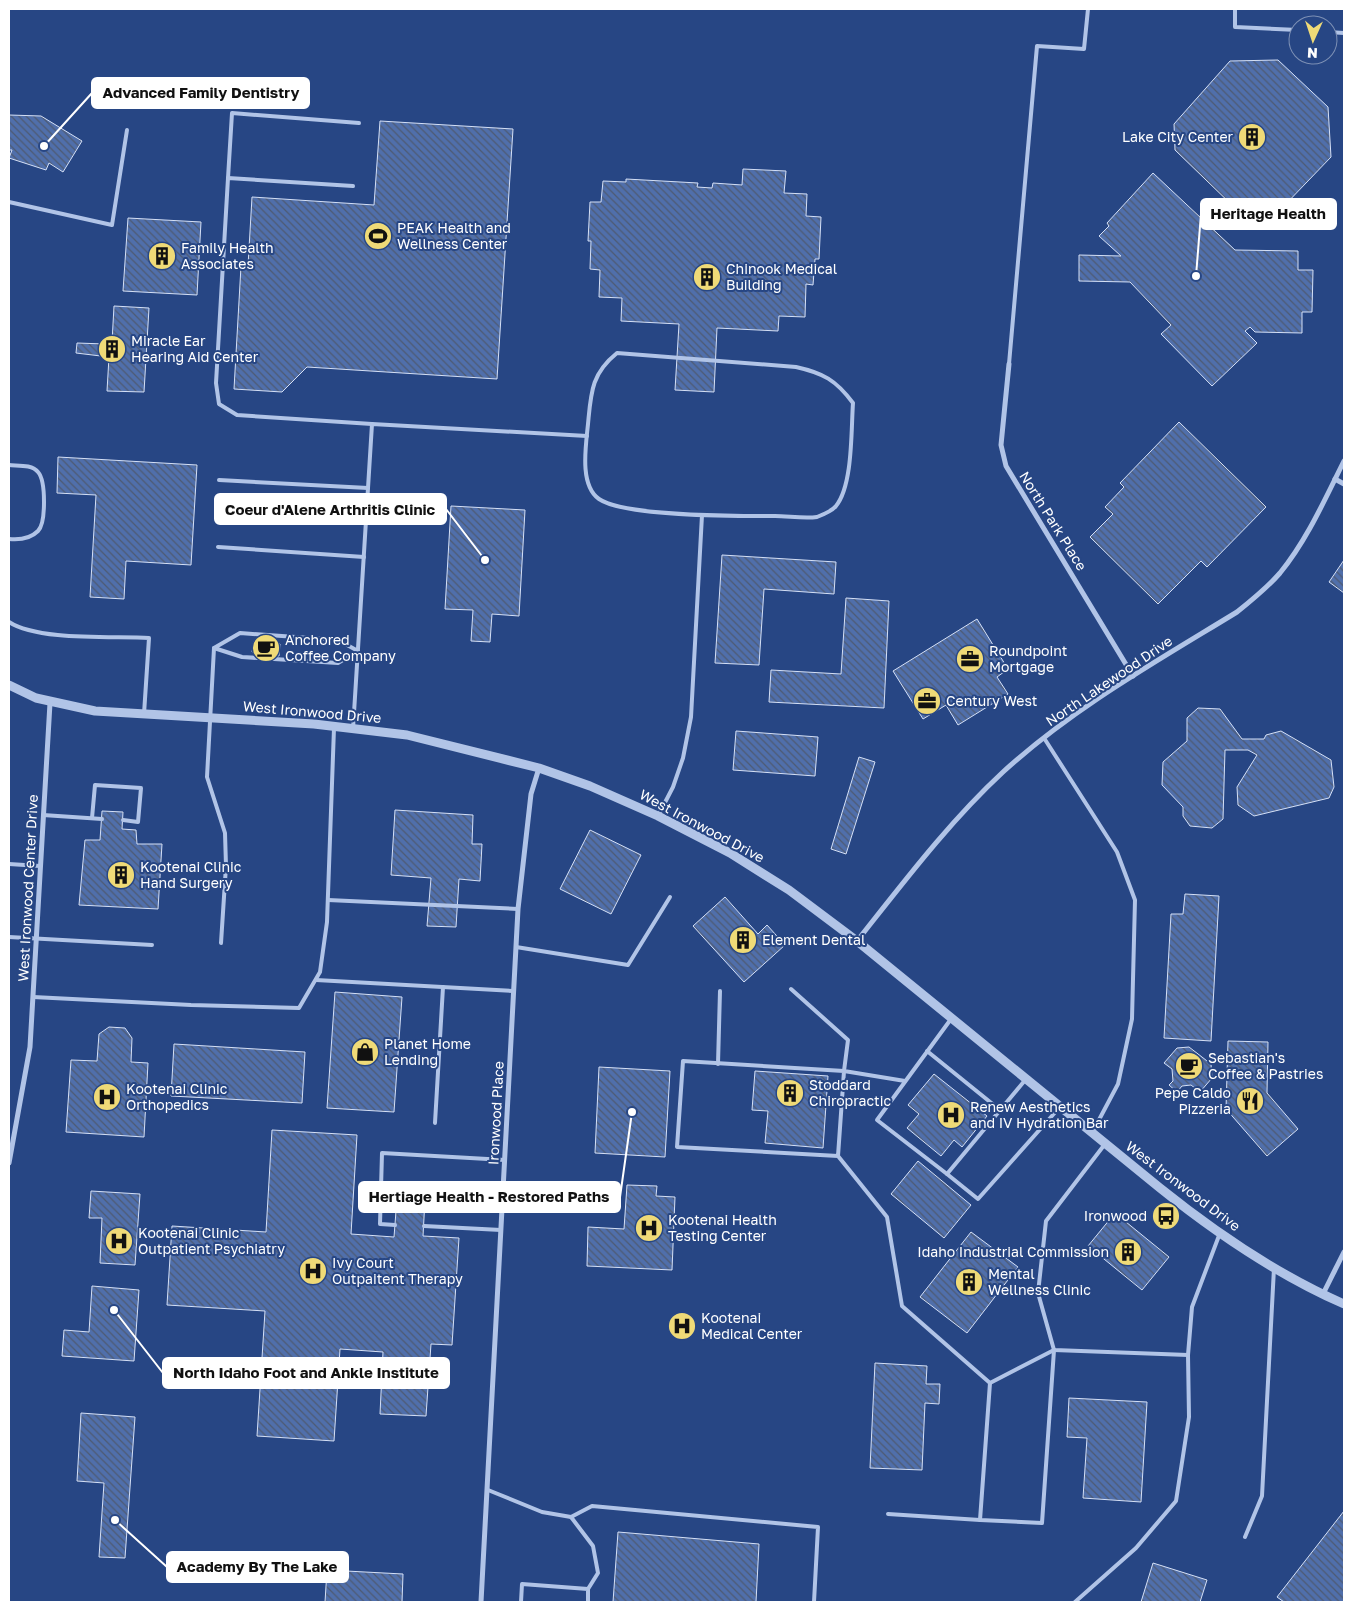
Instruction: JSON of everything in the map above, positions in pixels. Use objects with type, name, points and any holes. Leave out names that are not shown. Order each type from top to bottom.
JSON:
[{"type":"street","name":"North Park Place","points":[[1009,364],[1001,445],[1006,466],[1134,676]]},
{"type":"street","name":"North Lakewood Drive","points":[[856,941],[933,847],[1002,773],[1063,722],[1237,612],[1262,592],[1281,572],[1305,536],[1344,462]]},
{"type":"street","points":[[1335,479],[1344,484]]},
{"type":"street","name":"West Ironwood Drive","points":[[9,684],[50,703],[95,711],[210,716],[334,726],[407,735],[539,768],[590,786],[658,816],[730,853],[789,890],[856,941],[1092,1134],[1220,1233],[1274,1266],[1344,1304]]},
{"type":"street","name":"West Ironwood Center Drive","points":[[9,1163],[25,1081],[33,997],[50,703]]},
{"type":"street","name":"Ironwood Place","points":[[481,1602],[518,909],[531,794],[539,768]]},
{"type":"street","points":[[1323,1294],[1344,1252]]},
{"type":"lane","points":[[1009,364],[1037,46],[1084,49],[1088,9]]},
{"type":"lane","points":[[1235,9],[1235,28],[1288,30]]},
{"type":"lane","points":[[359,122],[232,113],[216,384],[219,404],[237,415],[587,436]]},
{"type":"lane","points":[[9,202],[112,226],[127,130]]},
{"type":"lane","points":[[228,178],[353,186]]},
{"type":"lane","points":[[617,354],[796,367],[818,372],[840,386],[854,403],[846,482],[842,497],[835,508],[817,516],[702,515],[613,505],[598,498],[587,481],[587,436],[592,386],[607,362],[617,354]]},
{"type":"lane","points":[[353,728],[372,424]]},
{"type":"lane","points":[[9,465],[30,467],[38,470],[43,480],[44,488],[42,525],[38,531],[29,538],[9,539]]},
{"type":"lane","points":[[220,480],[368,488]]},
{"type":"lane","points":[[658,816],[674,787],[692,717],[702,515]]},
{"type":"lane","points":[[218,547],[364,557]]},
{"type":"lane","points":[[9,622],[20,629],[39,633],[149,638],[144,714]]},
{"type":"lane","points":[[214,648],[240,633],[338,640],[358,651]]},
{"type":"lane","points":[[214,648],[242,658],[338,662],[358,651]]},
{"type":"lane","points":[[214,648],[206,776],[225,834],[226,866],[221,943]]},
{"type":"lane","points":[[33,997],[191,1006],[299,1008],[320,972],[328,900],[334,726]]},
{"type":"lane","points":[[1044,738],[1117,852],[1134,900],[1132,1019],[1118,1084],[1092,1134]]},
{"type":"lane","points":[[92,818],[95,785],[141,788],[138,822],[123,820]]},
{"type":"lane","points":[[43,815],[102,818]]},
{"type":"lane","points":[[9,864],[40,866]]},
{"type":"lane","points":[[516,947],[628,965],[670,897]]},
{"type":"lane","points":[[328,900],[518,909]]},
{"type":"lane","points":[[9,937],[152,945]]},
{"type":"lane","points":[[316,980],[513,992]]},
{"type":"lane","points":[[434,1122],[443,988]]},
{"type":"lane","points":[[791,989],[848,1040],[838,1156],[887,1217],[902,1306],[990,1383]]},
{"type":"lane","points":[[718,1064],[720,991]]},
{"type":"lane","points":[[951,1019],[877,1120],[978,1199],[1060,1107]]},
{"type":"lane","points":[[927,1051],[1000,1110]]},
{"type":"lane","points":[[838,1156],[677,1147],[683,1061],[844,1071],[905,1081]]},
{"type":"lane","points":[[947,1174],[1026,1079]]},
{"type":"lane","points":[[888,1514],[1042,1523],[1054,1350],[1038,1293],[1046,1221],[1105,1144]]},
{"type":"lane","points":[[395,1225],[380,1224],[382,1153],[504,1160]]},
{"type":"lane","points":[[424,1226],[501,1230]]},
{"type":"lane","points":[[1075,1602],[1136,1548],[1176,1500],[1189,1417],[1188,1355],[1192,1308],[1220,1233]]},
{"type":"lane","points":[[1245,1537],[1262,1496],[1274,1266]]},
{"type":"lane","points":[[990,1383],[1054,1350],[1188,1355]]},
{"type":"lane","points":[[980,1520],[990,1383]]},
{"type":"lane","points":[[488,1490],[542,1512],[571,1517],[592,1506],[818,1527],[814,1602]]},
{"type":"lane","points":[[571,1517],[593,1546],[598,1573],[588,1589],[588,1602]]},
{"type":"lane","points":[[521,1602],[522,1584],[588,1589]]},
{"type":"building","name":"Lake City Center","points":[[1278,60],[1328,107],[1331,157],[1282,208],[1236,209],[1175,150],[1174,124],[1230,61]]},
{"type":"building","points":[[9,115],[41,116],[82,141],[63,172],[49,163],[46,170],[9,158],[12,150],[9,150]]},
{"type":"building","name":"PEAK Health and Wellness Center","points":[[380,121],[513,129],[497,379],[307,367],[282,392],[234,389],[241,266],[248,266],[252,197],[374,205]]},
{"type":"building","name":"Chinook Medical Building","points":[[743,169],[786,171],[784,193],[807,194],[806,216],[821,217],[819,259],[815,259],[813,285],[806,284],[805,317],[779,316],[778,331],[717,328],[714,392],[675,390],[679,324],[621,321],[622,298],[599,297],[600,270],[590,269],[591,241],[588,241],[590,202],[601,202],[603,181],[626,182],[626,179],[698,183],[697,187],[712,188],[713,183],[742,185]]},
{"type":"building","points":[[1153,173],[1235,250],[1298,251],[1298,270],[1313,270],[1312,312],[1302,312],[1302,333],[1255,332],[1250,327],[1245,331],[1257,343],[1212,386],[1161,334],[1171,325],[1130,282],[1079,281],[1079,255],[1121,256],[1099,236],[1109,226],[1107,223]]},
{"type":"building","name":"Family Health Associates","points":[[128,218],[201,222],[197,295],[123,291]]},
{"type":"building","name":"Miracle Ear Hearing Aid Center","points":[[114,306],[149,308],[144,392],[107,391],[109,357],[76,353],[77,343],[105,344],[105,342],[112,342]]},
{"type":"building","points":[[1179,422],[1266,507],[1207,567],[1201,561],[1158,604],[1090,537],[1113,514],[1105,507],[1124,487],[1120,483]]},
{"type":"building","points":[[58,457],[197,465],[191,565],[126,561],[124,599],[90,597],[96,495],[57,493]]},
{"type":"building","points":[[451,506],[525,510],[519,616],[492,614],[490,642],[471,641],[473,610],[445,609]]},
{"type":"building","points":[[722,555],[836,562],[834,594],[764,589],[759,665],[715,663]]},
{"type":"building","points":[[1344,560],[1344,593],[1329,582]]},
{"type":"building","points":[[846,598],[889,601],[884,708],[769,702],[771,670],[841,674]]},
{"type":"building","points":[[977,619],[1008,669],[997,677],[1008,694],[958,725],[946,705],[923,719],[893,671]]},
{"type":"building","name":"Anchored Coffee Company","points":[[254,641],[280,644],[279,656],[252,652]]},
{"type":"building","points":[[1198,708],[1220,709],[1242,739],[1264,739],[1266,735],[1281,731],[1331,760],[1334,787],[1329,798],[1254,816],[1238,805],[1237,787],[1257,755],[1248,750],[1225,750],[1223,819],[1212,828],[1190,826],[1183,816],[1183,807],[1162,785],[1163,762],[1187,741],[1187,718]]},
{"type":"building","points":[[736,731],[818,737],[815,776],[733,770]]},
{"type":"building","points":[[859,757],[875,762],[846,854],[831,849]]},
{"type":"building","points":[[395,810],[473,815],[472,844],[482,844],[480,881],[459,879],[456,927],[427,926],[431,878],[391,875]]},
{"type":"building","name":"Kootenai Clinic Hand Surgery","points":[[102,811],[123,812],[122,829],[136,830],[137,844],[162,844],[158,909],[79,905],[85,840],[100,840]]},
{"type":"building","points":[[590,830],[641,855],[611,914],[560,889]]},
{"type":"building","points":[[1185,894],[1219,896],[1211,1041],[1164,1038],[1171,914],[1183,914]]},
{"type":"building","name":"Element Dental","points":[[725,897],[758,934],[767,925],[785,945],[744,982],[693,926]]},
{"type":"building","name":"Planet Home Lending","points":[[335,992],[402,997],[394,1112],[327,1108]]},
{"type":"building","name":"Kootenai Clinic Orthopedics","points":[[109,1027],[125,1028],[132,1038],[131,1062],[148,1063],[144,1137],[66,1132],[71,1060],[97,1061],[99,1034]]},
{"type":"building","name":"Pepe Caldo Pizzeria","points":[[1228,1041],[1268,1042],[1267,1093],[1298,1129],[1267,1156],[1226,1109]]},
{"type":"building","points":[[174,1044],[305,1052],[302,1103],[171,1096]]},
{"type":"building","points":[[1189,1047],[1211,1064],[1212,1078],[1200,1092],[1191,1085],[1182,1086],[1177,1092],[1169,1085],[1173,1081],[1172,1069],[1164,1063],[1177,1048]]},
{"type":"building","points":[[599,1067],[670,1071],[665,1157],[595,1153]]},
{"type":"building","name":"Stoddard Chiropractic","points":[[755,1071],[828,1076],[823,1148],[765,1143],[768,1111],[752,1110]]},
{"type":"building","name":"Renew Aesthetics and IV Hydration Bar","points":[[934,1074],[987,1116],[962,1147],[954,1140],[941,1156],[907,1128],[919,1114],[908,1105]]},
{"type":"building","name":"Ivy Court Outpaitent Therapy","points":[[272,1130],[357,1135],[351,1234],[394,1237],[397,1198],[425,1199],[423,1236],[459,1238],[452,1345],[431,1344],[426,1416],[380,1414],[383,1352],[340,1349],[334,1441],[257,1436],[265,1311],[167,1305],[172,1226],[266,1232]]},
{"type":"building","points":[[918,1161],[971,1205],[944,1238],[891,1194]]},
{"type":"building","name":"Kootenai Health Testing Center","points":[[627,1185],[657,1186],[656,1196],[675,1197],[672,1270],[587,1266],[588,1227],[624,1229]]},
{"type":"building","name":"Kootenai Clinic Outpatient Psychiatry","points":[[91,1191],[140,1194],[135,1265],[100,1263],[102,1218],[89,1218]]},
{"type":"building","name":"Idaho Industrial Commission","points":[[1115,1213],[1169,1257],[1142,1290],[1088,1246]]},
{"type":"building","name":"Mental Wellness Clinic","points":[[971,1232],[1018,1267],[967,1333],[920,1297]]},
{"type":"building","points":[[92,1286],[139,1290],[134,1361],[62,1356],[64,1330],[89,1332]]},
{"type":"building","points":[[875,1363],[927,1366],[926,1384],[940,1384],[939,1404],[925,1403],[922,1470],[870,1468]]},
{"type":"building","points":[[1069,1398],[1147,1402],[1141,1502],[1083,1498],[1087,1438],[1067,1437]]},
{"type":"building","points":[[81,1413],[135,1417],[125,1558],[99,1557],[104,1483],[77,1481]]},
{"type":"building","points":[[1344,1511],[1344,1602],[1284,1602],[1277,1597]]},
{"type":"building","points":[[618,1532],[759,1544],[756,1602],[613,1602]]},
{"type":"building","points":[[1153,1563],[1207,1580],[1200,1602],[1141,1602]]},
{"type":"building","points":[[327,1570],[403,1574],[402,1602],[325,1602]]},
{"type":"place","name":"Lake City Center","points":[[1252,137]]},
{"type":"place","name":"Advanced Family Dentistry","points":[[44,146]]},
{"type":"place","name":"PEAK Health and Wellness Center","points":[[378,236]]},
{"type":"place","name":"Family Health Associates","points":[[162,256]]},
{"type":"place","name":"Heritage Health","points":[[1196,276]]},
{"type":"place","name":"Chinook Medical Building","points":[[707,277]]},
{"type":"place","name":"Miracle Ear Hearing Aid Center","points":[[112,349]]},
{"type":"place","name":"Coeur d'Alene Arthritis Clinic","points":[[485,560]]},
{"type":"place","name":"Anchored Coffee Company","points":[[266,648]]},
{"type":"place","name":"Roundpoint Mortgage","points":[[970,659]]},
{"type":"place","name":"Century West","points":[[927,701]]},
{"type":"place","name":"Kootenai Clinic Hand Surgery","points":[[121,875]]},
{"type":"place","name":"Element Dental","points":[[743,940]]},
{"type":"place","name":"Planet Home Lending","points":[[365,1052]]},
{"type":"place","name":"Sebastian's Coffee & Pastries","points":[[1189,1066]]},
{"type":"place","name":"Stoddard Chiropractic","points":[[790,1093]]},
{"type":"place","name":"Kootenai Clinic Orthopedics","points":[[107,1097]]},
{"type":"place","name":"Pepe Caldo Pizzeria","points":[[1250,1101]]},
{"type":"place","name":"Hertiage Health - Restored Paths","points":[[632,1112]]},
{"type":"place","name":"Renew Aesthetics and IV Hydration Bar","points":[[951,1115]]},
{"type":"place","name":"Ironwood","points":[[1166,1216]]},
{"type":"place","name":"Kootenai Health Testing Center","points":[[649,1228]]},
{"type":"place","name":"Kootenai Clinic Outpatient Psychiatry","points":[[119,1241]]},
{"type":"place","name":"Idaho Industrial Commission","points":[[1128,1252]]},
{"type":"place","name":"Ivy Court Outpaitent Therapy","points":[[313,1271]]},
{"type":"place","name":"Mental Wellness Clinic","points":[[969,1282]]},
{"type":"place","name":"North Idaho Foot and Ankle Institute","points":[[114,1310]]},
{"type":"place","name":"Kootenai Medical Center","points":[[682,1326]]},
{"type":"place","name":"Academy By The Lake","points":[[115,1520]]}]
